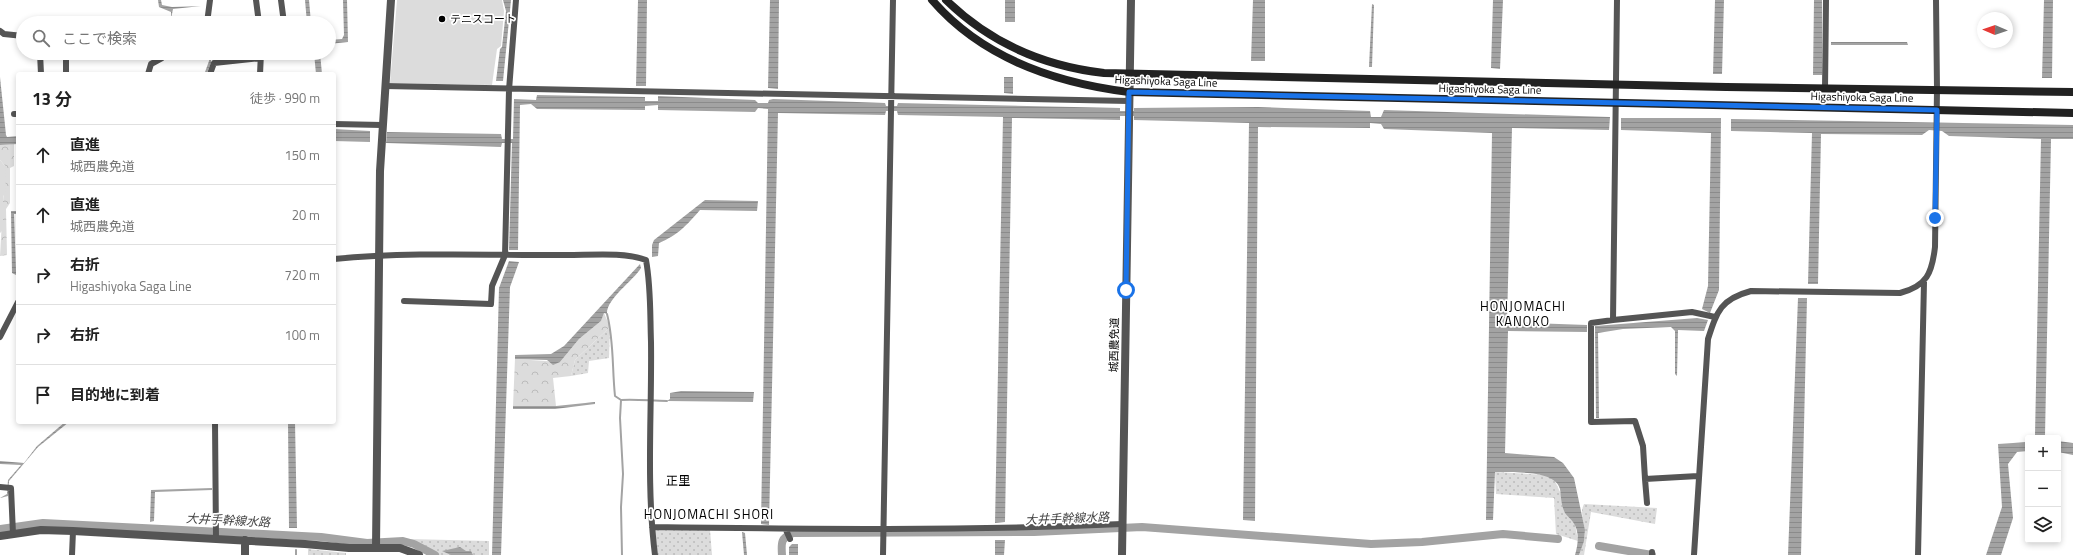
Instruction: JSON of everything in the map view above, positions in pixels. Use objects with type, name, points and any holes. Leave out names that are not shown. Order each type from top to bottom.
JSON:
[{"type":"main road","name":"Higashiyoka Saga Line","points":[[932,0],[962,28],[985,45],[1010,60],[1038,72],[1074,82],[1129,92],[1616,103],[1824,111],[1937,110],[2073,113]]},
{"type":"main road","name":"Higashiyoka Saga Line","points":[[946,0],[992,36],[1042,61],[1079,70],[1130,75],[1825,89],[2073,92]]},
{"type":"street","points":[[208,16],[210,0]]},
{"type":"street","points":[[256,0],[258,16]]},
{"type":"street","points":[[281,0],[283,16]]},
{"type":"street","points":[[376,544],[380,171],[391,0]]},
{"type":"street","points":[[404,301],[491,304],[492,286],[505,255],[509,90],[516,0]]},
{"type":"street","points":[[883,555],[893,0]]},
{"type":"street","points":[[385,86],[509,90],[892,96],[1129,105],[1131,0]]},
{"type":"street","points":[[1613,320],[1617,0]]},
{"type":"street","points":[[1825,89],[1826,0]]},
{"type":"street","points":[[1918,555],[1924,282],[1932,267],[1935,247],[1937,121],[1936,0]]},
{"type":"street","points":[[0,31],[4,34],[16,35]]},
{"type":"street","points":[[40,60],[41,72]]},
{"type":"street","points":[[64,60],[66,72]]},
{"type":"street","points":[[149,72],[151,64],[158,60]]},
{"type":"street","points":[[211,72],[214,63],[234,60]]},
{"type":"street","points":[[260,60],[260,72]]},
{"type":"street","name":"城西農免道","points":[[1122,555],[1129,105]]},
{"type":"street","points":[[336,124],[382,125]]},
{"type":"street","points":[[336,259],[379,255],[505,255],[618,256],[646,260],[650,281],[652,401],[650,479],[655,555]]},
{"type":"street","points":[[1694,555],[1708,339],[1712,317],[1723,304],[1735,295],[1751,291],[1900,293],[1912,290],[1924,282]]},
{"type":"street","points":[[0,337],[16,306]]},
{"type":"street","points":[[1647,503],[1643,446],[1635,421],[1591,422],[1592,323],[1692,312],[1712,317]]},
{"type":"street","points":[[215,424],[216,537]]},
{"type":"street","points":[[1645,479],[1698,476]]},
{"type":"street","points":[[5,488],[11,488],[13,528]]},
{"type":"street","points":[[652,527],[786,530],[1122,524]]},
{"type":"street","points":[[0,536],[13,528],[216,537],[245,540],[376,544],[400,548],[419,555]]},
{"type":"street","points":[[786,530],[790,539]]},
{"type":"street","points":[[72,555],[73,531]]},
{"type":"street","points":[[245,540],[245,555]]},
{"type":"green space","points":[[397,0],[502,0],[504,11],[501,46],[497,49],[492,85],[390,83]]},
{"type":"green space","points":[[14,144],[14,166],[10,168],[10,203],[6,209],[7,255],[0,256],[5,166],[0,160],[0,145]]},
{"type":"green space","points":[[0,160],[5,166],[6,193],[3,196],[3,230],[0,233]]},
{"type":"green space","points":[[604,313],[610,327],[575,360],[571,376],[553,378],[556,406],[513,406],[515,359],[560,362],[579,339],[601,321]]},
{"type":"green space","points":[[610,327],[609,358],[589,361],[588,373],[571,376],[575,360]]},
{"type":"green space","points":[[1495,472],[1547,475],[1554,479],[1575,524],[1578,541],[1556,534],[1554,498],[1496,494]]},
{"type":"green space","points":[[1584,504],[1657,508],[1655,524],[1591,512],[1584,555],[1579,555],[1585,533],[1582,514]]},
{"type":"green space","points":[[654,529],[710,530],[712,555],[658,555]]},
{"type":"green space","points":[[409,539],[489,541],[489,555],[439,555]]},
{"type":"green space","points":[[308,549],[346,553],[346,555],[308,555]]},
{"type":"shaded area","points":[[158,0],[161,0],[162,5],[172,7],[201,6],[173,9],[172,16],[171,12],[159,7]]},
{"type":"shaded area","points":[[305,0],[309,0],[310,16],[306,16]]},
{"type":"shaded area","points":[[343,0],[347,0],[348,42],[336,43],[336,39],[342,39],[344,35]]},
{"type":"shaded area","points":[[503,0],[511,0],[503,81],[496,81],[506,11]]},
{"type":"shaded area","points":[[638,0],[647,0],[646,86],[636,86]]},
{"type":"shaded area","points":[[770,0],[779,0],[778,89],[768,88]]},
{"type":"shaded area","points":[[1005,0],[1015,0],[1015,22],[1005,22]]},
{"type":"shaded area","points":[[1253,0],[1265,0],[1265,61],[1251,61]]},
{"type":"shaded area","points":[[1493,0],[1503,0],[1500,69],[1491,68]]},
{"type":"shaded area","points":[[1715,0],[1724,0],[1722,74],[1713,74]]},
{"type":"shaded area","points":[[1814,0],[1822,0],[1822,75],[1813,75]]},
{"type":"shaded area","points":[[2044,0],[2053,0],[2052,78],[2042,78]]},
{"type":"shaded area","points":[[1372,4],[1374,5],[1372,67],[1369,67]]},
{"type":"shaded area","points":[[1831,42],[1907,42],[1908,45],[1831,45]]},
{"type":"shaded area","points":[[211,60],[211,63],[207,72],[205,72],[209,61]]},
{"type":"shaded area","points":[[315,60],[321,60],[322,72],[316,72]]},
{"type":"shaded area","points":[[0,77],[6,135],[7,137],[16,136],[16,144],[0,145]]},
{"type":"shaded area","points":[[1004,77],[1013,77],[1013,94],[1004,93]]},
{"type":"shaded area","points":[[537,95],[645,97],[645,101],[658,101],[658,96],[755,100],[758,103],[768,103],[769,100],[773,99],[885,103],[886,106],[897,106],[898,103],[1120,108],[1120,111],[1134,111],[1134,108],[1258,107],[1370,111],[1371,117],[1381,117],[1384,110],[1610,117],[1609,130],[1512,128],[1507,322],[1587,325],[1587,332],[1508,331],[1505,453],[1554,457],[1563,463],[1574,478],[1585,530],[1584,541],[1579,555],[1575,555],[1578,538],[1577,530],[1565,513],[1561,501],[1560,489],[1550,478],[1532,473],[1495,472],[1493,520],[1486,520],[1492,133],[1384,129],[1381,124],[1370,123],[1370,128],[1258,127],[1255,521],[1243,520],[1249,123],[1134,120],[1134,116],[1120,116],[1120,120],[1012,118],[1005,522],[995,523],[1003,117],[898,115],[897,111],[886,111],[885,115],[778,113],[769,525],[761,524],[768,109],[758,108],[755,112],[658,110],[658,105],[645,106],[645,110],[537,109],[531,104],[520,105],[518,250],[509,250],[512,143],[502,143],[501,147],[386,143],[387,132],[501,134],[502,139],[513,139],[514,99],[536,100]]},
{"type":"shaded area","points":[[1621,118],[1721,118],[1719,290],[1710,313],[1702,309],[1708,286],[1711,133],[1621,130]]},
{"type":"shaded area","points":[[1731,119],[2073,125],[2073,139],[2051,139],[2045,435],[2035,435],[2041,139],[1949,136],[1942,131],[1929,130],[1922,135],[1821,134],[1818,284],[1808,284],[1812,133],[1731,131]]},
{"type":"shaded area","points":[[336,129],[370,131],[370,142],[336,141]]},
{"type":"shaded area","points":[[705,200],[758,201],[757,211],[700,210],[681,230],[659,243],[658,256],[652,257],[652,245],[654,240]]},
{"type":"shaded area","points":[[11,211],[16,211],[16,214],[14,214],[16,275],[12,273]]},
{"type":"shaded area","points":[[509,261],[519,262],[510,287],[501,555],[492,555],[499,288]]},
{"type":"shaded area","points":[[640,264],[641,268],[611,302],[607,314],[604,313],[601,321],[579,339],[560,362],[553,365],[547,360],[515,359],[515,355],[551,354],[564,346]]},
{"type":"shaded area","points":[[1798,298],[1807,298],[1801,555],[1788,555]]},
{"type":"shaded area","points":[[1697,318],[1708,320],[1704,331],[1678,330],[1677,376],[1675,374],[1675,331],[1671,327],[1623,329],[1598,333],[1599,418],[1596,418],[1595,326]]},
{"type":"shaded area","points":[[681,391],[754,392],[753,402],[667,401],[670,399],[670,393]]},
{"type":"shaded area","points":[[595,402],[595,404],[555,409],[513,409],[513,406],[556,406]]},
{"type":"shaded area","points":[[63,424],[67,424],[38,447],[9,481],[8,496],[0,498],[7,494],[8,480],[21,465],[0,464],[0,461],[24,463],[37,446]]},
{"type":"shaded area","points":[[288,424],[295,424],[297,528],[289,528]]},
{"type":"shaded area","points":[[2061,441],[2073,443],[2073,455],[2061,453]]},
{"type":"shaded area","points":[[2025,442],[2025,451],[2017,452],[2008,464],[2013,518],[2001,555],[1986,555],[2002,507],[1998,444]]},
{"type":"shaded area","points":[[212,488],[212,490],[155,492],[154,521],[150,522],[151,490]]},
{"type":"shaded area","points":[[742,532],[745,533],[747,555],[744,555]]},
{"type":"shaded area","points":[[995,540],[1005,540],[1004,555],[995,555]]},
{"type":"shaded area","points":[[792,544],[798,544],[798,555],[789,555],[789,547]]},
{"type":"shaded area","points":[[460,547],[466,551],[471,551],[473,555],[451,555],[442,551]]},
{"type":"waterway","points":[[607,314],[612,344],[615,396],[621,400],[620,418],[623,474],[621,507],[622,555]]},
{"type":"waterway","points":[[621,400],[667,401]]},
{"type":"waterway","name":"大井手幹線水路","points":[[0,529],[43,523],[321,537],[367,543],[403,541],[414,544],[435,555]]},
{"type":"waterway","name":"大井手幹線水路","points":[[782,555],[783,541],[786,537],[793,533],[1034,532],[1142,527],[1371,544],[1422,542],[1503,534],[1558,539]]},
{"type":"waterway","name":"大井手幹線水路","points":[[1599,546],[1652,555]]},
{"type":"waterway","points":[[296,550],[296,555]]},
{"type":"place","name":"テニスコート","points":[[442,19]]},
{"type":"district","name":"HONJOMACHI KANOKO","points":[[1523,314]]},
{"type":"district","name":"正里","points":[[678,480]]},
{"type":"district","name":"HONJOMACHI SHORI","points":[[709,514]]},
{"type":"route","points":[[1126,290],[1129,92],[1937,110],[1935,218]]}]
